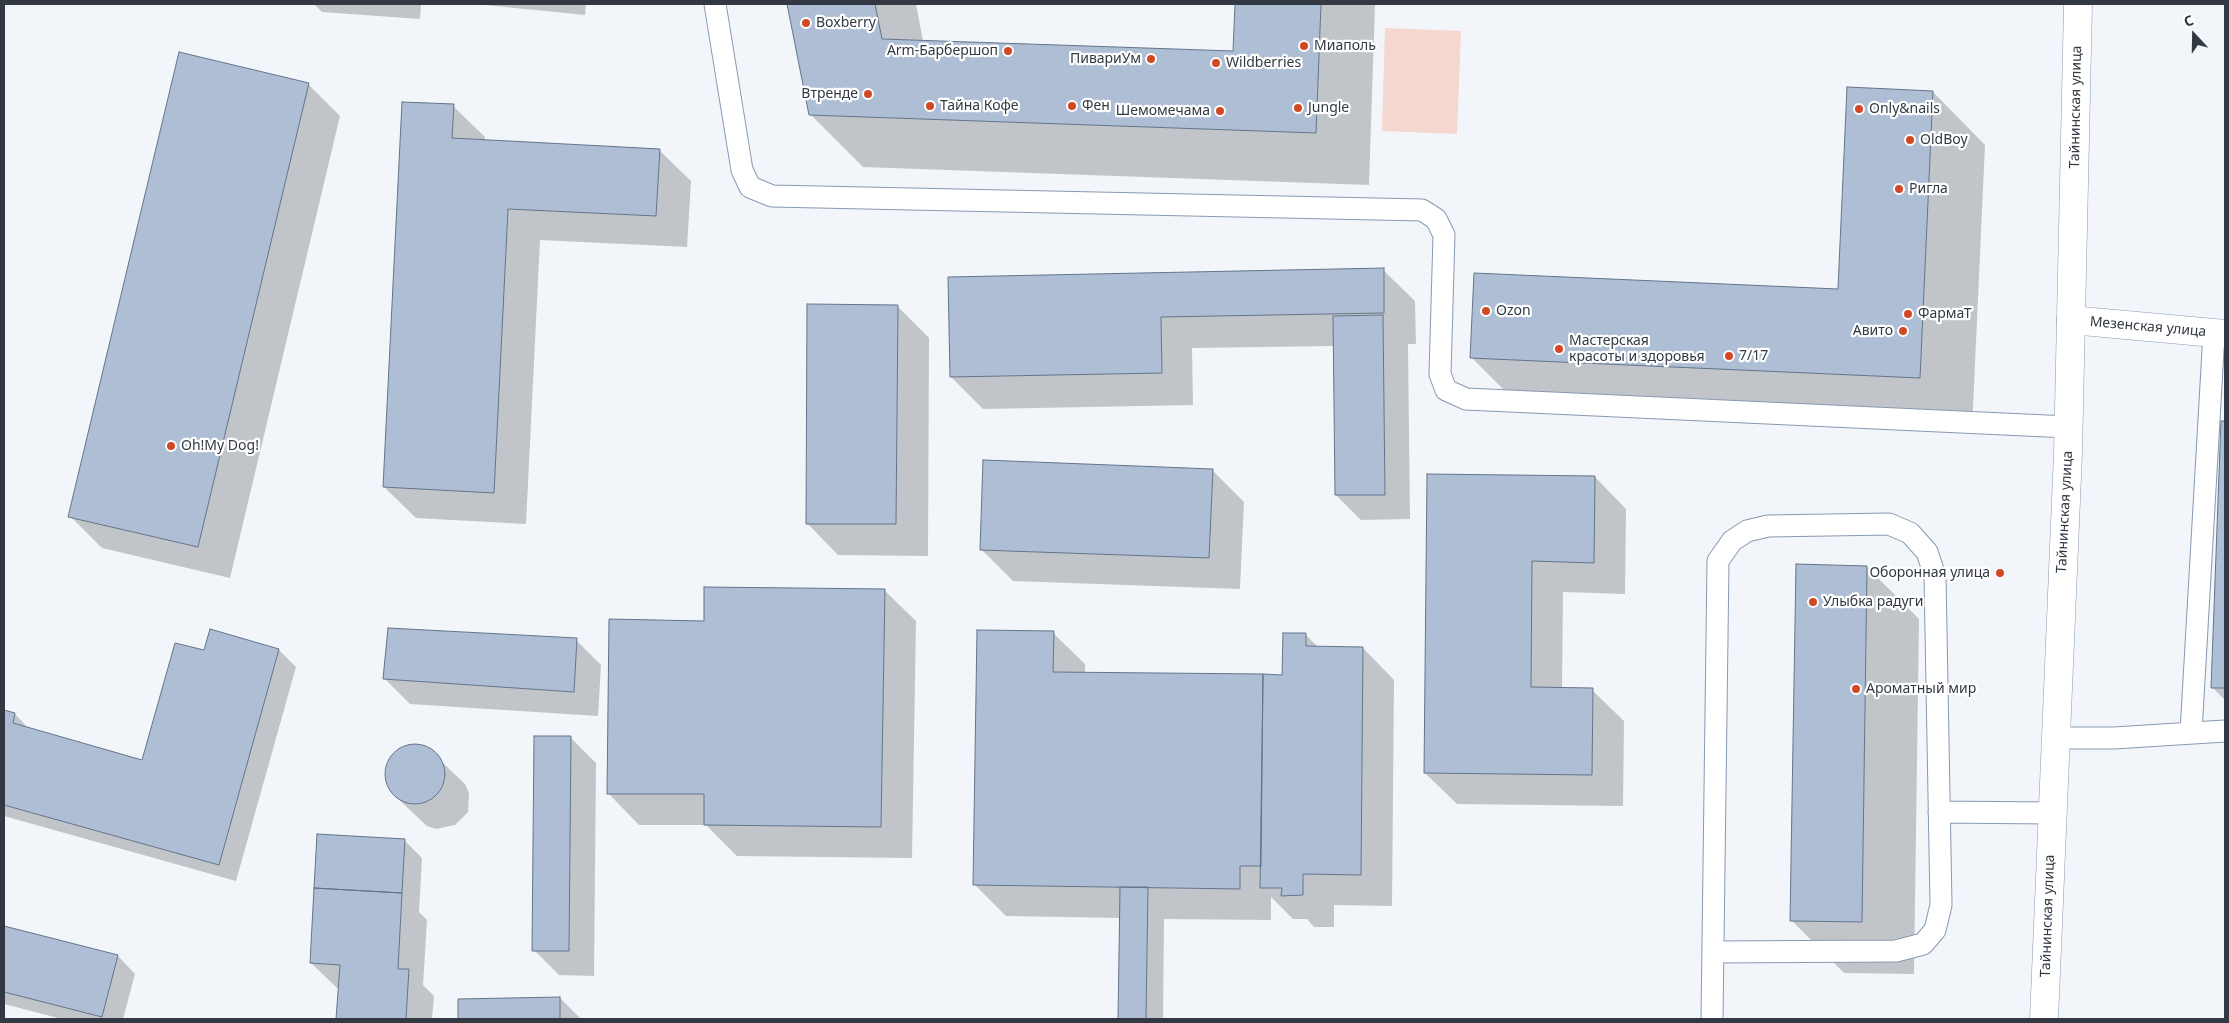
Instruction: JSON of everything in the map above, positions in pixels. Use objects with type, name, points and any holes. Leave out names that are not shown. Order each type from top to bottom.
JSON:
[{"type":"main road","name":"Тайнинская улица","points":[[2044,1019],[2068,428],[2078,4]]},
{"type":"main road","name":"Мезенская улица","points":[[2071,320],[2220,334]]},
{"type":"lane","points":[[714,4],[742,170],[750,187],[772,196],[1422,210],[1436,219],[1444,235],[1440,374],[1446,390],[1466,399],[2068,428]]},
{"type":"lane","points":[[2191,732],[2220,334]]},
{"type":"lane","points":[[1712,1019],[1718,561],[1732,541],[1747,531],[1768,526],[1888,524],[1910,533],[1927,552],[1935,576],[1941,905],[1935,930],[1923,944],[1896,952],[1713,952]]},
{"type":"lane","points":[[2055,738],[2114,738],[2225,731]]},
{"type":"lane","points":[[1939,812],[2052,813]]},
{"type":"shaded area","points":[[1385,28],[1461,31],[1457,134],[1382,131]]},
{"type":"building","points":[[787,4],[875,4],[882,39],[1233,51],[1235,4],[1321,4],[1316,133],[809,115]]},
{"type":"building","points":[[179,52],[309,83],[198,547],[68,517]]},
{"type":"building","points":[[1847,87],[1933,91],[1920,378],[1470,358],[1474,273],[1838,289]]},
{"type":"building","points":[[402,102],[454,104],[452,138],[660,149],[656,216],[508,209],[494,493],[383,487]]},
{"type":"building","points":[[1384,268],[1384,313],[1161,317],[1162,373],[950,377],[948,277]]},
{"type":"building","points":[[807,304],[898,305],[896,524],[806,524]]},
{"type":"building","points":[[1383,315],[1385,495],[1335,495],[1333,316]]},
{"type":"building","points":[[2221,421],[2225,421],[2225,688],[2211,688]]},
{"type":"building","points":[[983,460],[1213,469],[1209,558],[980,550]]},
{"type":"building","points":[[1427,474],[1595,476],[1594,563],[1532,561],[1531,687],[1593,688],[1592,775],[1424,773]]},
{"type":"building","points":[[1796,564],[1867,566],[1862,922],[1790,921]]},
{"type":"building","points":[[704,587],[885,589],[881,827],[704,825],[704,794],[607,794],[609,619],[704,621]]},
{"type":"building","points":[[388,628],[577,638],[574,692],[383,679]]},
{"type":"building","points":[[210,629],[279,649],[219,865],[4,805],[4,710],[15,713],[13,723],[142,760],[175,643],[204,650]]},
{"type":"building","points":[[977,630],[1054,631],[1053,672],[1263,674],[1261,866],[1240,866],[1240,889],[973,885]]},
{"type":"building","points":[[1283,633],[1306,633],[1306,646],[1363,647],[1361,875],[1303,874],[1303,895],[1281,896],[1282,888],[1260,888],[1263,674],[1282,675]]},
{"type":"building","points":[[534,736],[571,736],[569,951],[532,951]]},
{"type":"building","points":[[409,744],[421,744],[432,749],[440,757],[445,768],[443,786],[432,799],[421,804],[409,804],[398,799],[390,791],[385,780],[385,768],[390,757],[398,749]]},
{"type":"building","points":[[317,834],[405,839],[402,893],[314,888]]},
{"type":"building","points":[[1120,887],[1148,887],[1146,1019],[1118,1019]]},
{"type":"building","points":[[314,888],[402,893],[398,969],[409,969],[406,1019],[336,1019],[340,965],[310,963]]},
{"type":"building","points":[[4,926],[118,955],[102,1017],[4,992]]},
{"type":"building","points":[[560,997],[560,1019],[458,1019],[458,999]]},
{"type":"place","name":"Boxberry","points":[[806,23]]},
{"type":"place","name":"Миаполь","points":[[1304,46]]},
{"type":"place","name":"Arm-Барбершоп","points":[[1008,51]]},
{"type":"place","name":"ПивариУм","points":[[1151,59]]},
{"type":"place","name":"Wildberries","points":[[1216,63]]},
{"type":"place","name":"Втренде","points":[[868,94]]},
{"type":"place","name":"Тайна Кофе","points":[[930,106]]},
{"type":"place","name":"Фен","points":[[1072,106]]},
{"type":"place","name":"Jungle","points":[[1298,108]]},
{"type":"place","name":"Only&nails","points":[[1859,109]]},
{"type":"place","name":"Шемомечама","points":[[1220,111]]},
{"type":"place","name":"OldBoy","points":[[1910,140]]},
{"type":"place","name":"Ригла","points":[[1899,189]]},
{"type":"place","name":"Ozon","points":[[1486,311]]},
{"type":"place","name":"ФармаТ","points":[[1908,314]]},
{"type":"place","name":"Авито","points":[[1903,331]]},
{"type":"place","name":"Мастерская красоты и здоровья","points":[[1559,349]]},
{"type":"place","name":"7/17","points":[[1729,356]]},
{"type":"place","name":"Oh!My Dog!","points":[[171,446]]},
{"type":"place","name":"Оборонная улица","points":[[2000,573]]},
{"type":"place","name":"Улыбка радуги","points":[[1813,602]]},
{"type":"place","name":"Ароматный мир","points":[[1856,689]]}]
